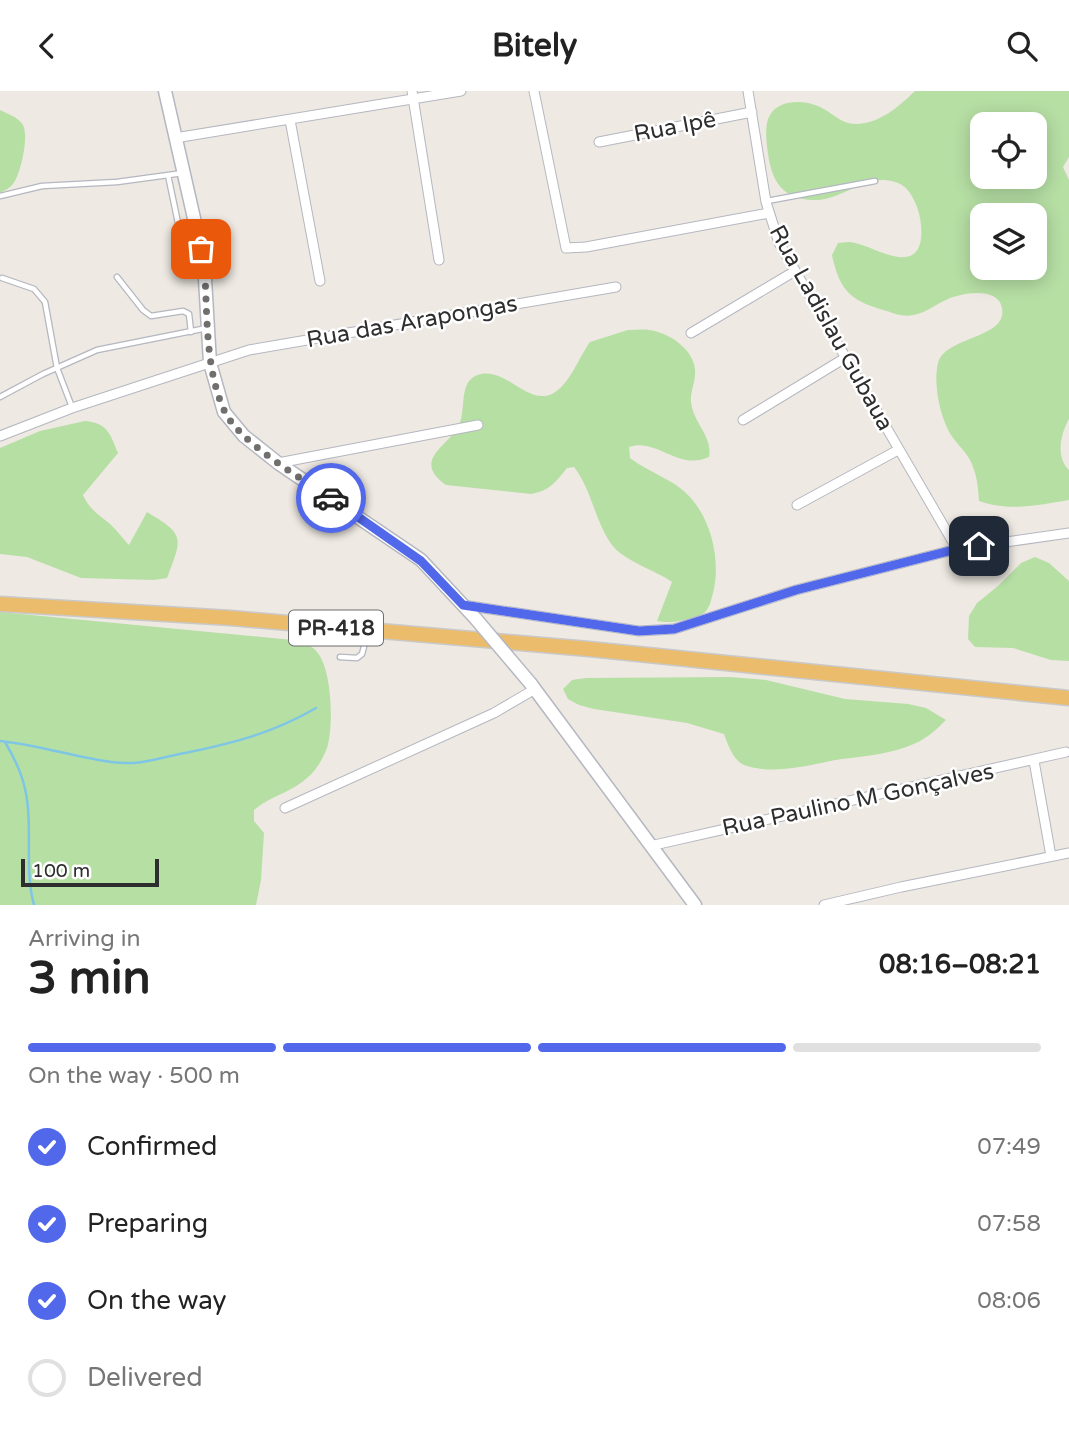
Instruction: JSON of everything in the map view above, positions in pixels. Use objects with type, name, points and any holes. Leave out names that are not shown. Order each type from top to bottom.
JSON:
[{"type":"highway","name":"PR-418","points":[[0,604],[231,618],[589,649],[1069,698]]},
{"type":"main road","points":[[165,91],[204,262],[210,363],[224,412],[244,436],[278,463],[421,561],[463,605],[533,687],[695,905]]},
{"type":"street","points":[[175,138],[290,120],[413,95],[461,91]]},
{"type":"street","points":[[534,91],[566,248],[586,247],[769,213]]},
{"type":"street","name":"Rua Ladislau Gubaua","points":[[748,91],[766,202],[779,243],[957,549]]},
{"type":"street","points":[[413,95],[439,260]]},
{"type":"street","name":"Rua Ipê","points":[[599,142],[752,112]]},
{"type":"street","points":[[290,120],[320,281]]},
{"type":"street","points":[[691,333],[795,271]]},
{"type":"street","name":"Rua das Arapongas","points":[[0,436],[72,408],[249,350],[616,287]]},
{"type":"street","points":[[743,419],[845,358]]},
{"type":"street","points":[[278,463],[478,425]]},
{"type":"street","points":[[797,505],[898,450]]},
{"type":"street","points":[[463,605],[639,631],[674,629],[796,590],[957,549],[1069,533]]},
{"type":"street","points":[[285,808],[494,713],[533,687]]},
{"type":"street","name":"Rua Paulino M Gonçalves","points":[[650,846],[1066,752]]},
{"type":"street","points":[[1034,761],[1051,856]]},
{"type":"street","points":[[824,905],[1069,853]]},
{"type":"lane","points":[[0,196],[42,186],[117,182],[184,173]]},
{"type":"lane","points":[[168,175],[182,243],[185,249],[190,251],[201,249]]},
{"type":"lane","points":[[766,202],[875,181]]},
{"type":"lane","points":[[117,277],[151,316],[183,311],[189,314],[191,332]]},
{"type":"lane","points":[[2,278],[34,289],[45,302],[57,368],[72,408]]},
{"type":"lane","points":[[0,397],[97,350],[208,328]]},
{"type":"lane","points":[[340,657],[357,658],[362,654],[368,631]]},
{"type":"green space","points":[[915,91],[1069,91],[1069,157],[1063,167],[1069,180],[1069,419],[1062,438],[1061,452],[1069,470],[1069,500],[1013,507],[979,501],[972,465],[951,435],[944,419],[938,400],[938,363],[943,354],[952,347],[996,326],[1001,318],[1002,308],[994,296],[978,293],[952,297],[910,316],[896,314],[856,299],[839,278],[832,255],[838,243],[857,243],[898,257],[915,253],[920,244],[920,216],[907,190],[898,183],[876,180],[823,199],[800,199],[784,190],[774,176],[768,157],[766,130],[770,115],[779,106],[792,102],[812,104],[845,122],[856,124],[873,121],[895,108]]},
{"type":"green space","points":[[0,110],[21,122],[25,137],[16,179],[0,193]]},
{"type":"green space","points":[[628,330],[649,330],[664,334],[679,343],[694,362],[695,378],[691,398],[695,417],[706,436],[709,457],[687,460],[649,446],[629,447],[630,458],[676,485],[689,496],[704,517],[713,542],[716,568],[709,606],[702,614],[680,621],[657,621],[672,582],[617,551],[606,536],[574,467],[567,468],[556,482],[547,488],[531,494],[446,485],[432,468],[435,454],[459,425],[466,388],[473,377],[491,374],[534,395],[552,394],[564,385],[590,342]]},
{"type":"green space","points":[[85,421],[103,427],[118,453],[83,495],[85,499],[129,545],[147,512],[169,526],[178,546],[167,578],[81,578],[27,557],[0,554],[0,448],[40,431]]},
{"type":"green space","points":[[1035,557],[1049,563],[1069,581],[1069,661],[1051,660],[1013,648],[975,647],[968,639],[969,616],[977,603],[1021,563]]},
{"type":"green space","points":[[0,612],[293,640],[315,649],[322,660],[329,684],[330,726],[327,748],[318,766],[307,778],[254,810],[254,821],[264,833],[261,880],[256,905],[0,905]]},
{"type":"green space","points":[[730,677],[766,680],[845,699],[908,704],[926,708],[946,720],[924,739],[898,750],[793,768],[768,769],[740,763],[731,752],[724,734],[687,723],[579,705],[568,699],[563,689],[572,680],[586,678]]},
{"type":"waterway","points":[[0,741],[111,762],[140,762],[253,736],[316,708]]},
{"type":"waterway","points":[[5,742],[23,781],[26,796],[29,874],[34,905]]},
{"type":"way so far","points":[[201,249],[210,363],[224,412],[244,436],[278,463],[331,498]]},
{"type":"route","points":[[331,498],[421,561],[463,605],[639,631],[674,629],[796,590],[957,549],[979,546]]}]
